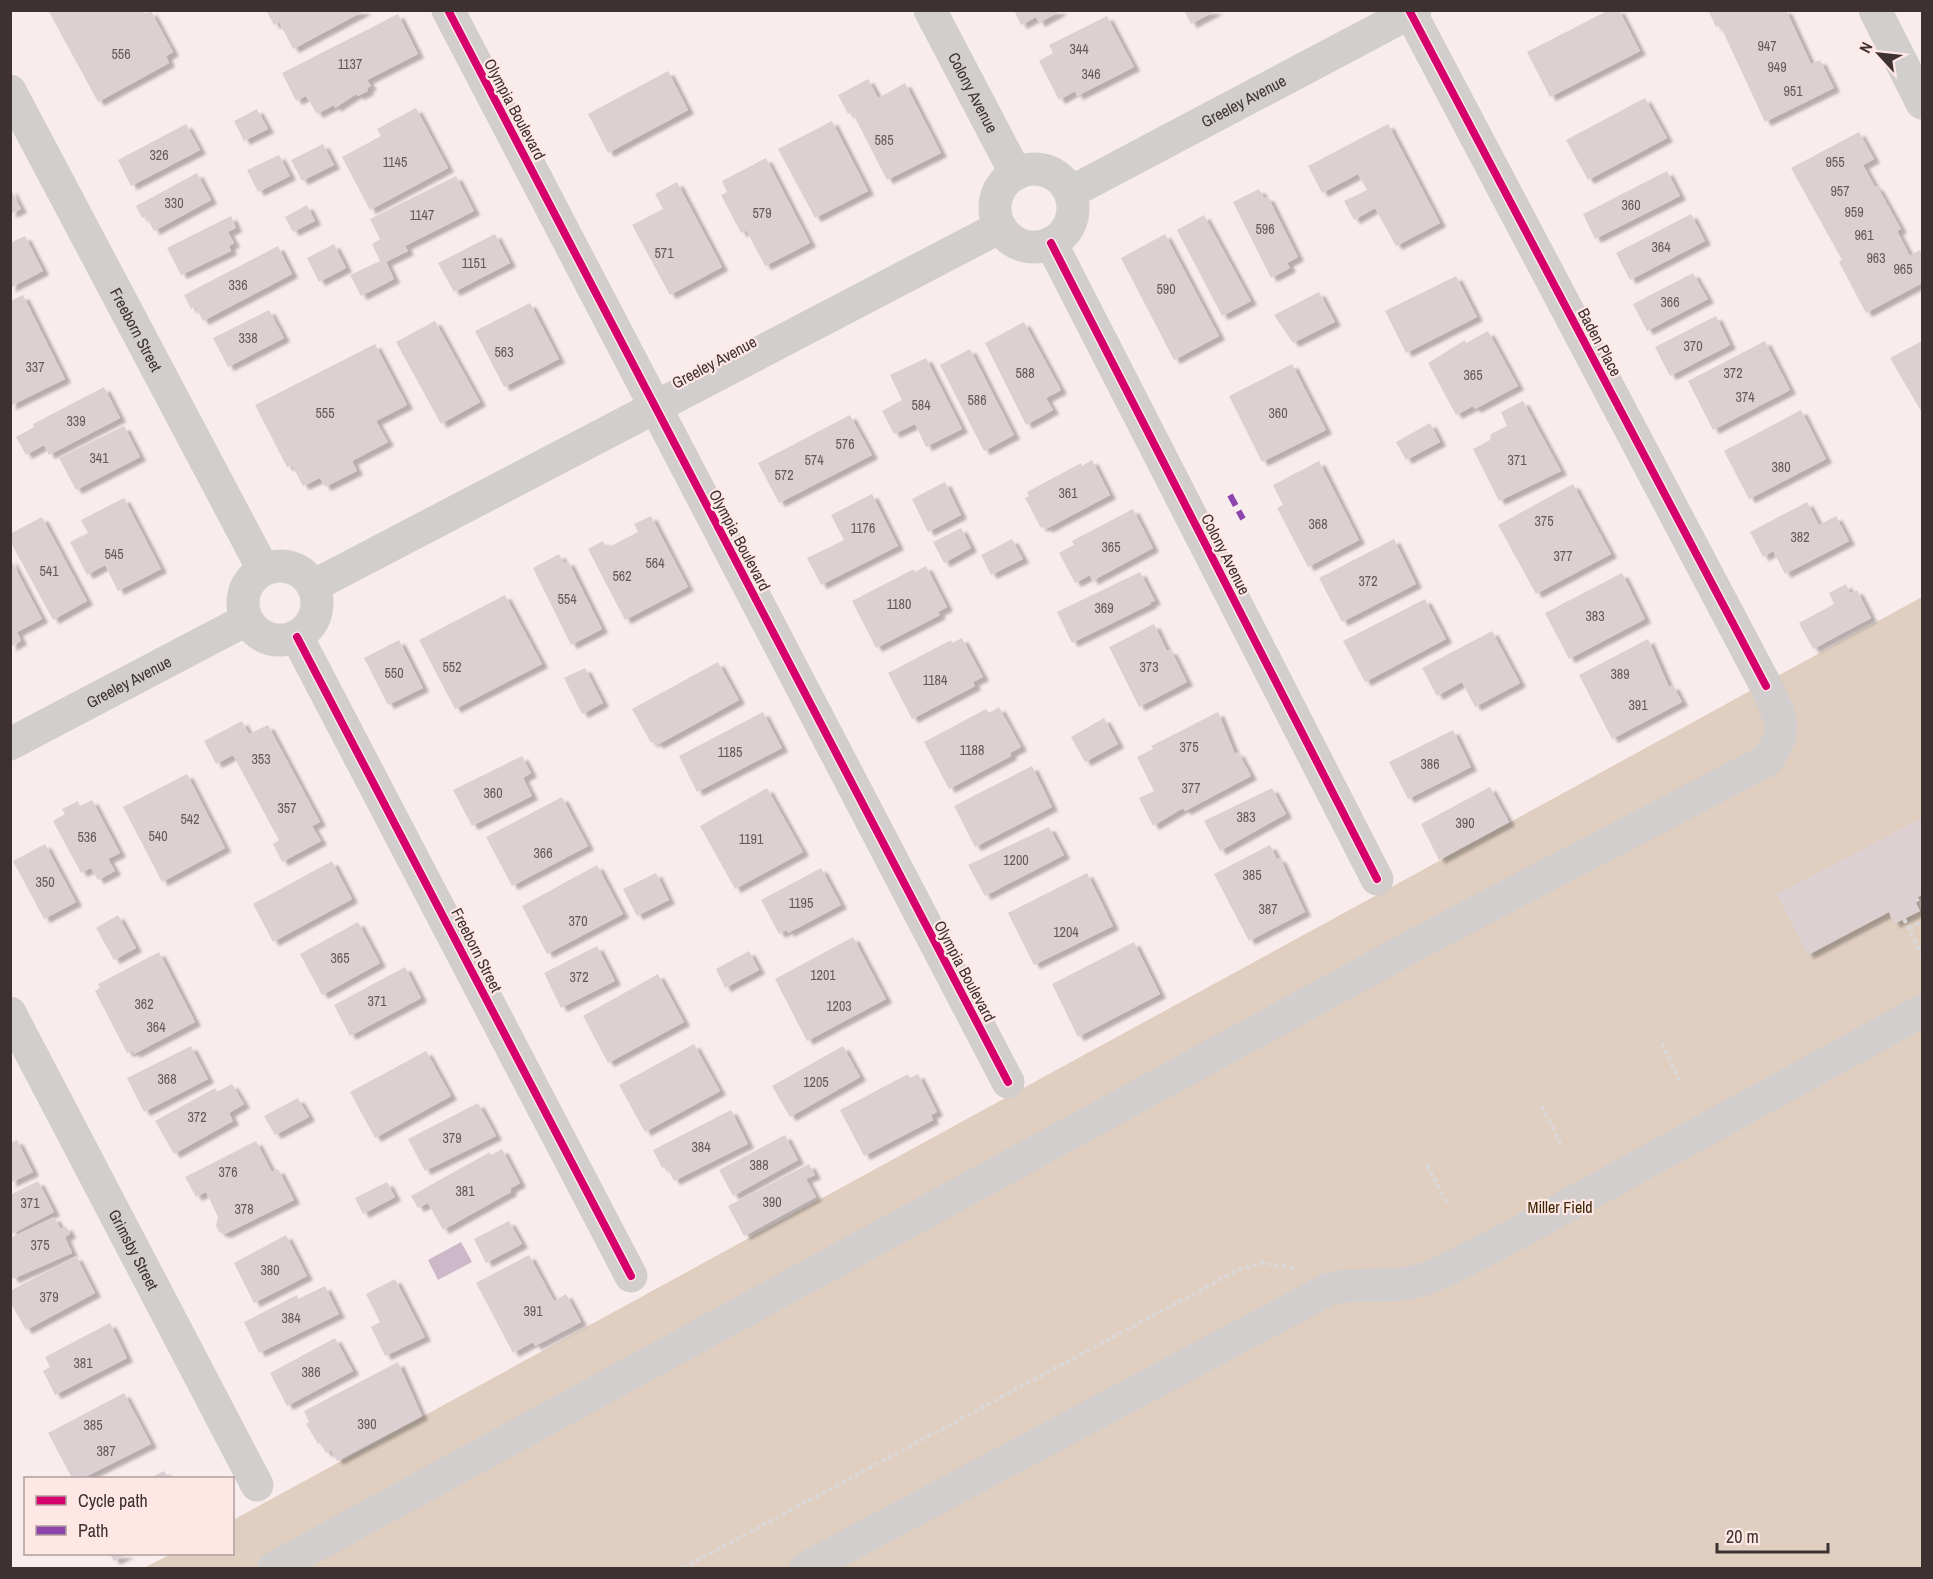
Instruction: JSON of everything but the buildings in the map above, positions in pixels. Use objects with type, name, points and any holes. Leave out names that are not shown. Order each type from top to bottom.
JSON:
[{"type":"street","name":"Olympia Boulevard","points":[[448,10],[1008,1082]]},
{"type":"street","name":"Colony Avenue","points":[[930,10],[1016,174]]},
{"type":"street","points":[[1875,10],[1923,103]]},
{"type":"street","name":"Greeley Avenue","points":[[1071,192],[1411,11]]},
{"type":"street","name":"Baden Place","points":[[274,1569],[1433,935],[1766,761],[1779,745],[1783,731],[1766,686],[1411,11]]},
{"type":"street","name":"Freeborn Street","points":[[10,91],[263,569]]},
{"type":"street","points":[[1042,170],[1054,175],[1071,192],[1073,209],[1071,222],[1064,233],[1051,243],[1036,247],[1018,244],[1000,227],[995,203],[1006,181],[1016,174],[1042,170]]},
{"type":"street","name":"Greeley Avenue","points":[[313,586],[1000,227]]},
{"type":"street","name":"Colony Avenue","points":[[1051,243],[1377,879]]},
{"type":"street","points":[[289,566],[299,571],[313,586],[317,605],[315,618],[297,637],[274,641],[253,630],[246,620],[243,597],[246,586],[263,569],[289,566]]},
{"type":"street","name":"Greeley Avenue","points":[[10,744],[246,620]]},
{"type":"street","name":"Freeborn Street","points":[[297,637],[631,1276]]},
{"type":"street","points":[[806,1569],[1329,1289],[1345,1285],[1403,1284],[1417,1281],[1492,1247],[1923,1011]]},
{"type":"street","name":"Grimsby Street","points":[[10,1013],[257,1485]]},
{"type":"path","points":[[1915,901],[1923,897]]},
{"type":"path","points":[[1904,919],[1923,956]]},
{"type":"path","points":[[1909,929],[1923,921]]},
{"type":"path","points":[[1662,1043],[1680,1082]]},
{"type":"path","points":[[1542,1106],[1561,1144]]},
{"type":"path","points":[[1427,1165],[1447,1203]]},
{"type":"path","points":[[683,1569],[1238,1270],[1252,1265],[1273,1263],[1301,1271]]},
{"type":"green space","name":"Miller Field","points":[[1922,597],[1922,1568],[144,1568],[169,1555],[234,1555],[234,1519]]},
{"type":"shaded area","points":[[461,1242],[472,1262],[438,1280],[428,1260]]},
{"type":"marked path","points":[[1230,495],[1243,519]]},
{"type":"cycle path","points":[[448,10],[1008,1082]]},
{"type":"cycle path","points":[[1409,10],[1766,686]]},
{"type":"cycle path","points":[[1051,243],[1377,879]]},
{"type":"cycle path","points":[[297,637],[631,1276]]}]
